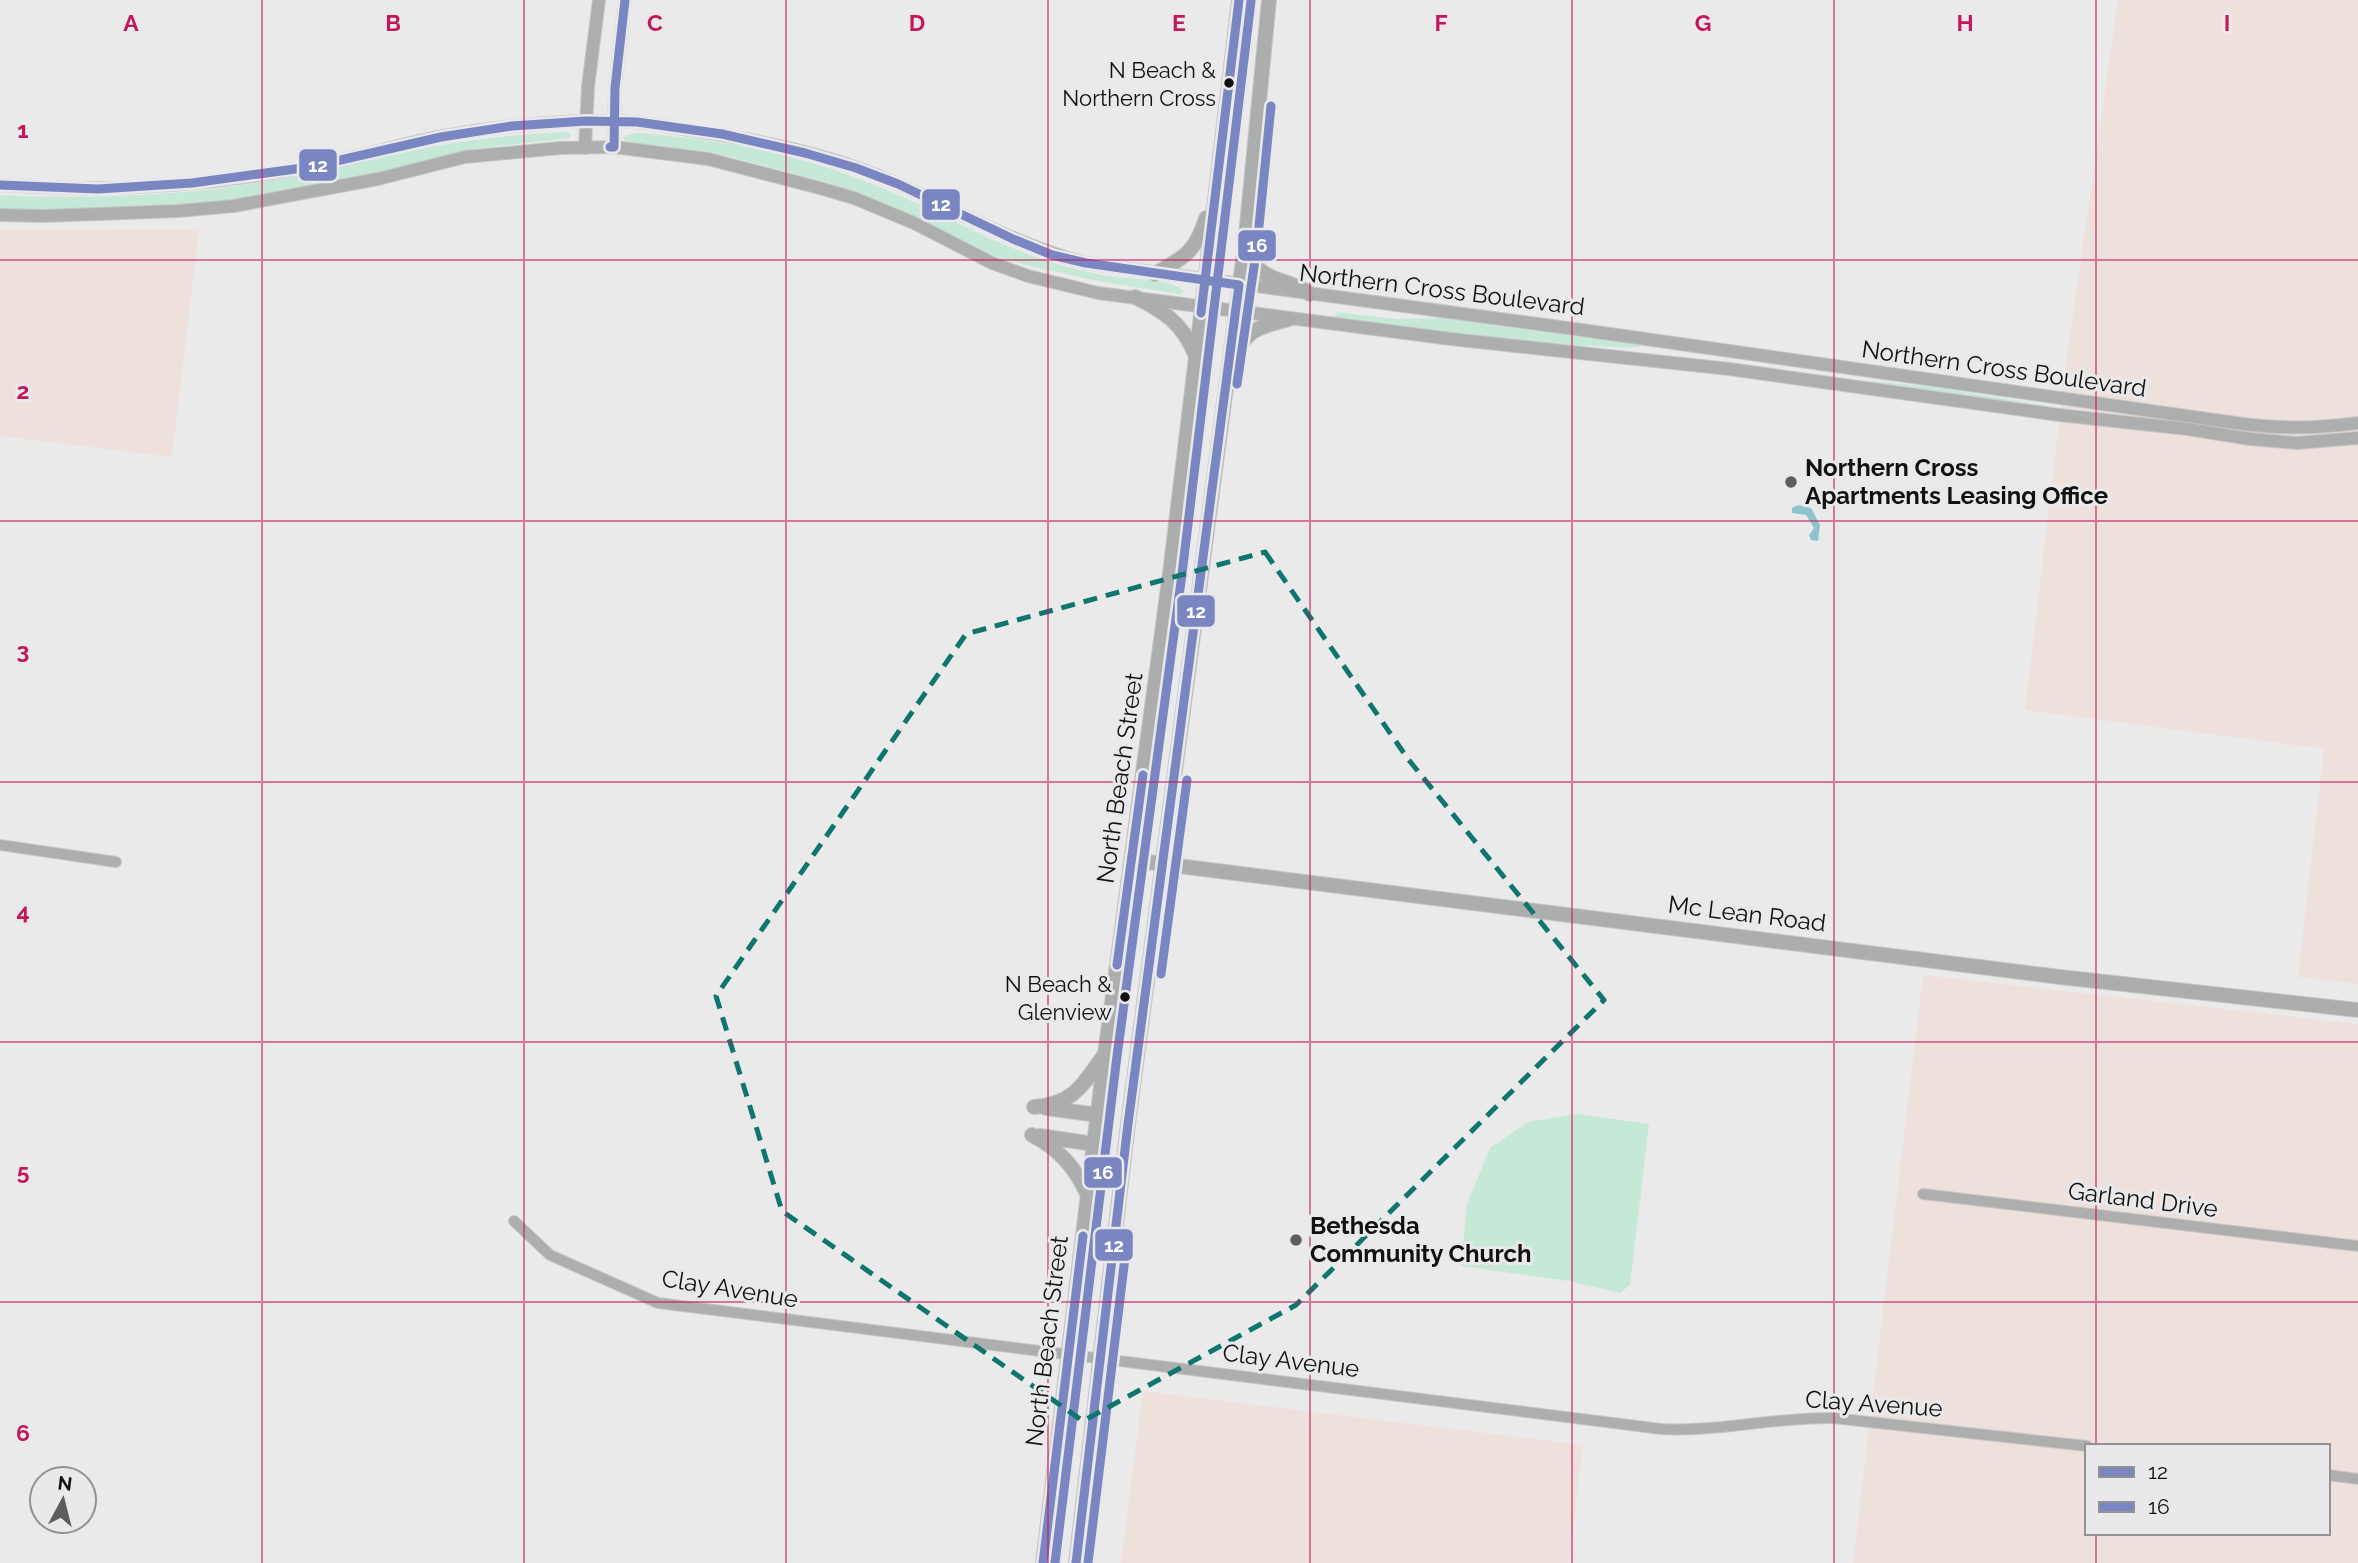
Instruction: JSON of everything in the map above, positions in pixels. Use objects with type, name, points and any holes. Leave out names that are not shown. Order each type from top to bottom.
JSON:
[{"type":"main road","name":"North Beach Street","points":[[1043,1563],[1105,1054],[1155,697],[1239,0]]},
{"type":"main road","points":[[1076,1563],[1128,1124],[1245,244],[1269,0]]},
{"type":"main road","points":[[1155,274],[1184,258],[1192,250],[1201,233],[1217,183]]},
{"type":"main road","points":[[1245,244],[1258,268],[1267,276],[1290,283],[1310,294]]},
{"type":"main road","points":[[1135,297],[1156,307],[1173,320],[1188,338],[1197,359]]},
{"type":"main road","points":[[1227,367],[1243,339],[1266,325],[1289,319]]},
{"type":"main road","name":"Mc Lean Road","points":[[1131,860],[2054,977],[2358,1010]]},
{"type":"main road","points":[[1098,1115],[1034,1107],[1055,1104],[1069,1098],[1082,1086],[1105,1054]]},
{"type":"main road","points":[[1088,1196],[1070,1163],[1052,1146],[1032,1135],[1094,1144]]},
{"type":"street","points":[[585,148],[593,38],[599,0]]},
{"type":"street","points":[[614,147],[615,88],[625,0]]},
{"type":"street","name":"Northern Cross Boulevard","points":[[0,185],[98,189],[192,183],[310,167],[441,137],[512,126],[586,121],[637,122],[722,134],[805,153],[898,184],[1013,239],[1052,255],[1086,263],[2281,429],[2308,429],[2358,422]]},
{"type":"street","name":"Northern Cross Boulevard","points":[[0,215],[164,212],[234,206],[378,179],[465,157],[614,147],[708,159],[854,198],[914,223],[992,263],[1098,293],[1289,319],[1754,372],[2249,439],[2297,443],[2358,438]]},
{"type":"street","points":[[1754,372],[1756,355]]},
{"type":"street","points":[[0,845],[116,862]]},
{"type":"street","name":"Garland Drive","points":[[1923,1194],[2358,1246]]},
{"type":"street","name":"Clay Avenue","points":[[514,1221],[550,1255],[658,1303],[1661,1429],[1711,1430],[1792,1419],[1833,1418],[2085,1446]]},
{"type":"street","points":[[2330,1475],[2358,1479]]},
{"type":"highlighted area","points":[[1265,552],[1408,759],[1604,1000],[1296,1305],[1083,1421],[782,1211],[716,996],[966,634]]},
{"type":"shaded area","points":[[2118,0],[2358,0],[2358,984],[2298,977],[2324,749],[2025,710],[2066,365]]},
{"type":"shaded area","points":[[199,229],[172,457],[0,436],[0,230]]},
{"type":"shaded area","points":[[1923,975],[2358,1024],[2358,1563],[1853,1563]]},
{"type":"shaded area","points":[[1143,1391],[1583,1445],[1569,1563],[1121,1563]]},
{"type":"green space","points":[[568,132],[571,135],[569,138],[474,149],[456,156],[276,194],[181,206],[46,211],[0,209],[0,195],[69,197],[207,190],[275,180],[452,143]]},
{"type":"green space","points":[[637,133],[732,144],[794,158],[884,189],[1037,258],[1101,275],[1169,284],[1184,291],[1180,294],[1103,282],[993,256],[879,202],[830,183],[735,158],[683,149],[632,145],[624,140],[623,136]]},
{"type":"green space","points":[[1337,312],[1394,319],[1442,318],[1640,347],[1525,342],[1334,318]]},
{"type":"green space","points":[[1872,381],[1933,387],[2055,407],[1872,384]]},
{"type":"green space","points":[[1577,1114],[1649,1124],[1630,1285],[1620,1293],[1569,1281],[1461,1266],[1467,1204],[1490,1148],[1528,1122]]},
{"type":"water","points":[[1798,505],[1811,508],[1820,525],[1818,541],[1811,540],[1809,535],[1814,528],[1806,515],[1792,513],[1792,508]]},
{"type":"transit line","name":"12","points":[[610,147],[614,147],[615,88],[625,0]]},
{"type":"transit line","name":"12","points":[[1201,313],[1239,0]]},
{"type":"transit line","name":"16","points":[[1055,1563],[1117,1056],[1182,574],[1251,1]]},
{"type":"transit line","name":"16","points":[[1237,384],[1257,246],[1271,106]]},
{"type":"transit line","name":"12","points":[[0,185],[98,189],[192,183],[310,167],[441,137],[512,126],[586,121],[637,122],[722,134],[856,168],[898,184],[1052,255],[1086,263],[1239,285],[1128,1124],[1076,1563]]},
{"type":"transit line","name":"12","points":[[1117,965],[1143,775]]},
{"type":"transit line","name":"16","points":[[1161,974],[1187,780]]},
{"type":"transit line","name":"12","points":[[1043,1563],[1083,1236]]},
{"type":"transit line","name":"16","points":[[1088,1563],[1127,1241]]},
{"type":"place","name":"N Beach & Northern Cross","points":[[1229,83]]},
{"type":"place","name":"Northern Cross Apartments Leasing Office","points":[[1791,482]]},
{"type":"place","name":"N Beach & Glenview","points":[[1125,997]]},
{"type":"place","name":"Bethesda Community Church","points":[[1296,1240]]}]
